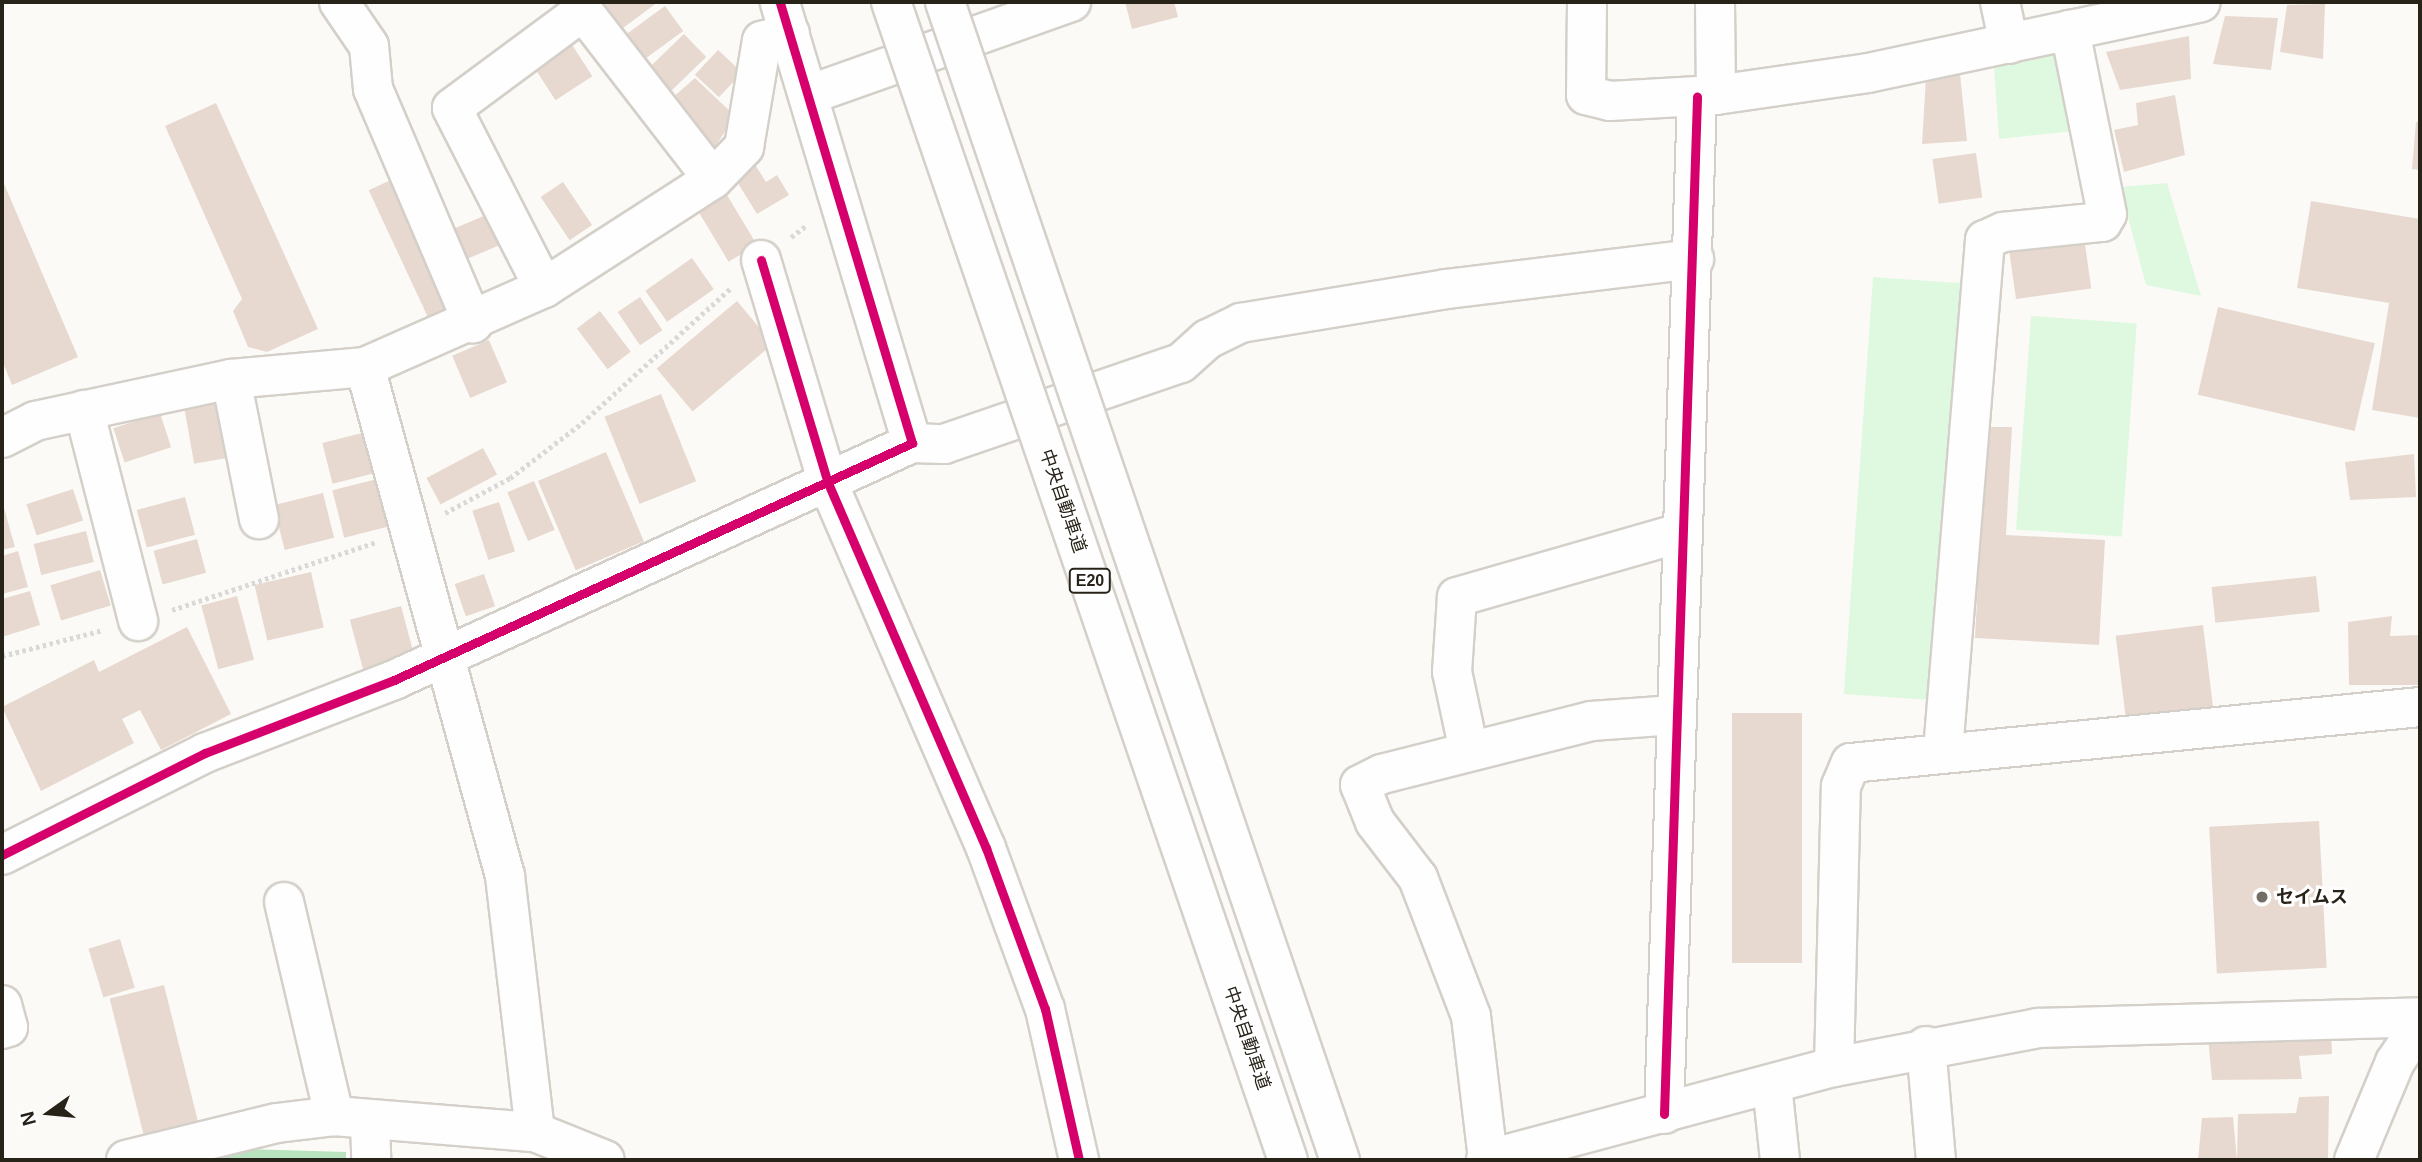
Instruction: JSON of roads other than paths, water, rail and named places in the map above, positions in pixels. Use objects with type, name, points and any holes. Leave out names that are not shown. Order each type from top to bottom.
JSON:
[{"type":"main road","points":[[340,2],[369,46],[373,89],[473,324]]},
{"type":"main road","name":"中央自動車道","points":[[891,2],[1288,1160]]},
{"type":"main road","name":"E20","points":[[945,2],[1340,1160]]},
{"type":"main road","points":[[811,94],[1071,2]]},
{"type":"main road","points":[[1587,2],[1589,98],[1707,96],[2009,44],[2201,2]]},
{"type":"main road","points":[[1664,1114],[1680,533],[1694,259],[1715,2]]},
{"type":"main road","points":[[2000,2],[2009,44]]},
{"type":"main road","points":[[544,288],[452,108],[583,11],[713,179]]},
{"type":"main road","points":[[2,438],[35,421],[231,379],[365,367],[473,324],[544,288],[713,179],[744,147],[762,41],[785,17],[811,94],[912,443]]},
{"type":"main road","points":[[1943,751],[1981,257],[1992,233],[2105,219],[2070,30]]},
{"type":"main road","points":[[2,855],[205,753],[445,657],[912,443],[944,444],[1181,363],[1208,339],[1241,323],[1459,287],[1694,259]]},
{"type":"main road","points":[[761,260],[828,483],[986,848],[1045,1009],[1079,1160]]},
{"type":"main road","points":[[365,367],[505,876],[535,1132]]},
{"type":"main road","points":[[231,379],[259,519]]},
{"type":"main road","points":[[84,410],[138,621]]},
{"type":"main road","points":[[1469,751],[1452,672],[1457,597],[1680,533]]},
{"type":"main road","points":[[1834,1067],[1844,768],[1943,751],[2420,707]]},
{"type":"main road","points":[[1675,715],[1591,721],[1469,751],[1360,786],[1375,822],[1418,878],[1471,1016],[1487,1160],[1926,1045],[2038,1028],[2158,1020],[2420,1017]]},
{"type":"main road","points":[[284,902],[352,1119],[371,1160]]},
{"type":"main road","points":[[2,1005],[8,1027],[2,1030]]},
{"type":"main road","points":[[2354,1160],[2395,1062],[2420,1025]]},
{"type":"main road","points":[[1926,1045],[1936,1160]]},
{"type":"main road","points":[[1772,1085],[1780,1160]]},
{"type":"main road","points":[[125,1160],[277,1123],[352,1119],[535,1132],[605,1160]]},
{"type":"place","name":"セイムス","points":[[2262,897]]}]
